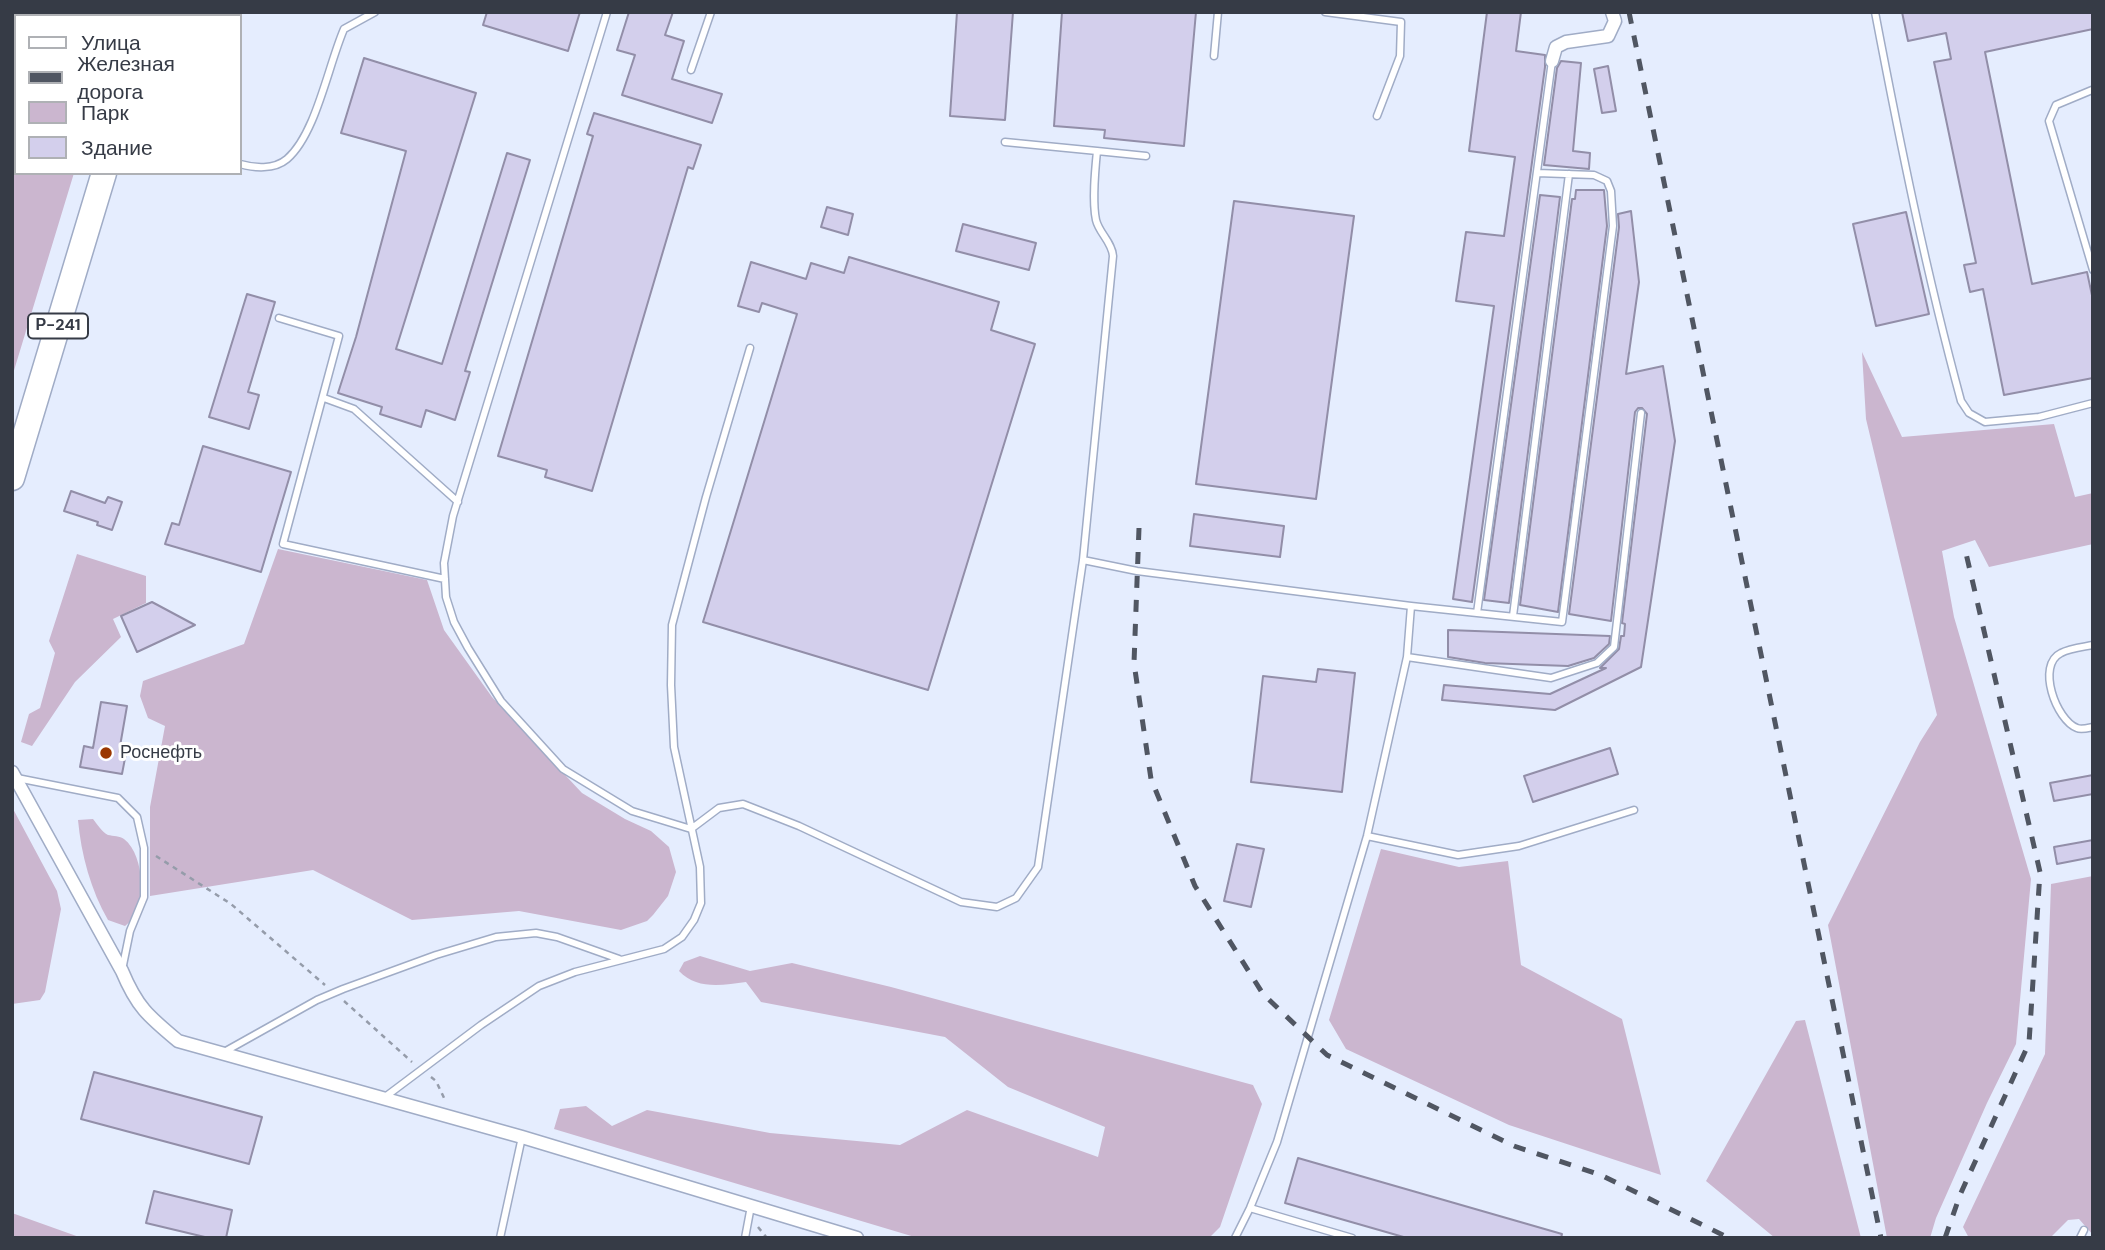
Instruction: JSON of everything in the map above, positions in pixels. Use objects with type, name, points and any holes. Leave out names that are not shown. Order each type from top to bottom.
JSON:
[{"type":"highway","name":"Р-241","points":[[12,478],[103,175]]},
{"type":"street","points":[[1552,61],[1556,47],[1566,42],[1608,36],[1615,21],[1612,12]]},
{"type":"street","points":[[14,774],[122,971],[134,999],[178,1041],[523,1137],[857,1238]]},
{"type":"lane","points":[[242,165],[257,169],[285,161],[306,134],[344,29],[375,12]]},
{"type":"lane","points":[[607,12],[458,502],[444,563],[446,597],[454,622],[501,701],[563,769],[632,811],[691,829]]},
{"type":"lane","points":[[691,69],[711,12]]},
{"type":"lane","points":[[1214,56],[1218,12]]},
{"type":"lane","points":[[1325,12],[1401,22],[1400,56],[1377,116]]},
{"type":"lane","points":[[1875,12],[1909,184],[1961,401],[1969,413],[1985,422],[2039,417],[2093,403]]},
{"type":"lane","points":[[1478,613],[1552,61]]},
{"type":"lane","points":[[2092,90],[2056,106],[2049,121],[2093,270]]},
{"type":"lane","points":[[1004,142],[1146,156]]},
{"type":"lane","points":[[691,829],[719,808],[743,804],[799,826],[961,902],[997,907],[1016,898],[1038,867],[1083,560],[1113,256],[1113,250],[1096,221],[1097,151]]},
{"type":"lane","points":[[1083,560],[1137,571],[1410,606],[1562,622],[1613,226],[1611,191],[1607,181],[1594,175],[1537,173]]},
{"type":"lane","points":[[1513,616],[1569,174]]},
{"type":"lane","points":[[279,317],[340,336],[283,544],[445,579]]},
{"type":"lane","points":[[384,1098],[481,1025],[539,986],[575,972],[664,948],[682,937],[694,920],[701,903],[700,867],[674,747],[672,625],[750,348]]},
{"type":"lane","points":[[324,398],[354,409],[458,502]]},
{"type":"lane","points":[[1407,657],[1551,678],[1597,663],[1614,648],[1641,413]]},
{"type":"lane","points":[[1235,1238],[1277,1142],[1367,836],[1407,657],[1410,606]]},
{"type":"lane","points":[[2093,645],[2060,653],[2053,660],[2049,678],[2053,702],[2068,722],[2078,729],[2093,727]]},
{"type":"lane","points":[[14,774],[118,797],[137,817],[144,848],[144,897],[130,931],[122,971]]},
{"type":"lane","points":[[1367,836],[1458,855],[1519,846],[1634,810]]},
{"type":"lane","points":[[223,1053],[335,993],[474,942],[513,934],[536,933],[557,937],[621,960]]},
{"type":"lane","points":[[500,1238],[523,1137]]},
{"type":"lane","points":[[745,1238],[751,1206]]},
{"type":"lane","points":[[1250,1208],[1352,1238]]},
{"type":"lane","points":[[2080,1238],[2084,1230]]},
{"type":"path","points":[[144,848],[231,904],[436,1081],[450,1117]]},
{"type":"green space","points":[[12,12],[124,12],[14,14],[14,175],[73,175],[12,377]]},
{"type":"green space","points":[[1862,352],[1902,437],[2054,424],[2075,497],[2093,493],[2093,544],[1989,567],[1975,540],[1942,551],[1954,617],[2031,879],[2016,1044],[1936,1218],[1930,1238],[1887,1238],[1828,925],[1920,742],[1937,715],[1866,419]]},
{"type":"green space","points":[[278,549],[427,580],[444,630],[492,697],[582,793],[651,831],[669,847],[676,872],[668,896],[653,915],[647,921],[621,930],[519,911],[412,920],[313,870],[150,896],[150,807],[165,726],[148,718],[140,696],[143,681],[244,644]]},
{"type":"green space","points":[[77,554],[146,576],[146,603],[113,619],[121,637],[75,682],[32,746],[21,742],[29,714],[40,708],[55,653],[49,641]]},
{"type":"green space","points":[[12,807],[57,891],[61,909],[45,992],[40,1000],[12,1004]]},
{"type":"green space","points":[[93,819],[106,834],[124,839],[137,858],[140,896],[132,919],[125,926],[108,920],[88,872],[78,820]]},
{"type":"green space","points":[[1381,849],[1459,867],[1508,861],[1521,965],[1622,1019],[1661,1175],[1509,1125],[1346,1049],[1329,1020]]},
{"type":"green space","points":[[2093,876],[2093,1235],[2079,1219],[2068,1220],[2050,1238],[1969,1238],[1963,1227],[2045,1054],[2051,884]]},
{"type":"green space","points":[[700,956],[750,971],[792,963],[891,987],[1253,1085],[1262,1104],[1220,1227],[1209,1238],[918,1238],[554,1129],[560,1109],[586,1106],[612,1126],[647,1110],[770,1133],[900,1145],[967,1110],[1098,1157],[1105,1127],[1008,1087],[945,1037],[761,1002],[746,982],[702,984],[679,971],[684,962]]},
{"type":"green space","points":[[1805,1020],[1861,1238],[1775,1238],[1706,1181],[1796,1021]]},
{"type":"green space","points":[[12,1213],[82,1238],[12,1238]]},
{"type":"building","points":[[487,12],[580,12],[568,51],[483,25]]},
{"type":"building","points":[[629,12],[673,12],[665,35],[684,41],[672,79],[722,94],[712,123],[622,95],[635,55],[617,50]]},
{"type":"building","points":[[957,12],[1013,12],[1005,120],[950,116]]},
{"type":"building","points":[[1062,12],[1196,12],[1184,146],[1104,138],[1105,130],[1054,126]]},
{"type":"building","points":[[1487,12],[1521,12],[1516,51],[1545,55],[1545,67],[1472,602],[1453,599],[1494,306],[1456,301],[1466,232],[1504,236],[1515,157],[1469,151]]},
{"type":"building","points":[[1902,12],[2093,12],[2093,29],[1985,52],[2032,284],[2087,272],[2093,300],[2093,378],[2004,395],[1983,289],[1970,292],[1964,265],[1976,263],[1934,62],[1951,59],[1946,33],[1908,41]]},
{"type":"building","points":[[364,58],[476,93],[396,349],[442,364],[507,153],[530,160],[465,371],[470,372],[455,420],[426,410],[421,427],[380,414],[382,407],[338,393],[356,337],[406,151],[341,133]]},
{"type":"building","points":[[1561,61],[1581,63],[1573,151],[1590,153],[1589,169],[1544,165],[1557,68]]},
{"type":"building","points":[[1608,66],[1616,111],[1602,113],[1594,69]]},
{"type":"building","points":[[594,113],[701,145],[693,169],[688,167],[592,491],[545,477],[547,470],[498,456],[593,136],[587,134]]},
{"type":"building","points":[[1576,190],[1604,190],[1607,226],[1558,612],[1520,605],[1572,199],[1575,199]]},
{"type":"building","points":[[1540,195],[1560,197],[1509,603],[1484,600]]},
{"type":"building","points":[[1234,201],[1354,216],[1316,499],[1196,484]]},
{"type":"building","points":[[827,207],[853,214],[848,235],[821,227]]},
{"type":"building","points":[[1631,211],[1639,282],[1626,374],[1663,366],[1675,441],[1641,667],[1555,710],[1442,700],[1444,685],[1550,694],[1606,668],[1600,668],[1619,649],[1621,636],[1624,636],[1625,624],[1622,623],[1647,414],[1642,408],[1635,412],[1611,621],[1569,614],[1619,227],[1618,214]]},
{"type":"building","points":[[1906,212],[1929,314],[1876,326],[1853,224]]},
{"type":"building","points":[[963,224],[1036,243],[1029,270],[956,251]]},
{"type":"building","points":[[849,257],[999,302],[991,330],[1035,344],[928,690],[703,622],[797,314],[762,303],[759,312],[738,306],[751,262],[806,279],[811,263],[844,273]]},
{"type":"building","points":[[247,294],[275,302],[248,392],[259,395],[249,429],[209,417]]},
{"type":"building","points":[[203,446],[291,472],[261,572],[165,544],[172,523],[179,525]]},
{"type":"building","points":[[71,491],[105,503],[108,497],[122,502],[112,530],[97,525],[98,522],[64,511]]},
{"type":"building","points":[[1194,514],[1284,526],[1280,557],[1190,546]]},
{"type":"building","points":[[152,602],[195,625],[137,652],[121,616]]},
{"type":"building","points":[[1448,630],[1610,636],[1609,644],[1594,658],[1568,666],[1485,663],[1448,657]]},
{"type":"building","points":[[1318,669],[1355,673],[1342,792],[1251,782],[1263,676],[1316,682]]},
{"type":"building","points":[[101,702],[127,706],[119,752],[126,753],[122,774],[80,767],[84,746],[93,748]]},
{"type":"building","points":[[1610,748],[1618,774],[1533,802],[1524,776]]},
{"type":"building","points":[[2093,775],[2093,794],[2054,801],[2050,783]]},
{"type":"building","points":[[2093,840],[2093,857],[2057,864],[2054,847]]},
{"type":"building","points":[[1237,844],[1264,849],[1251,907],[1224,901]]},
{"type":"building","points":[[94,1072],[262,1117],[249,1164],[81,1119]]},
{"type":"building","points":[[1298,1158],[1562,1234],[1561,1238],[1407,1238],[1285,1203]]},
{"type":"building","points":[[154,1191],[232,1210],[226,1238],[209,1238],[146,1223]]},
{"type":"railway","points":[[1629,12],[1881,1238]]},
{"type":"railway","points":[[1139,528],[1134,663],[1151,779],[1195,886],[1263,994],[1327,1055],[1514,1146],[1601,1175],[1729,1238]]},
{"type":"railway","points":[[1945,1238],[1960,1195],[2029,1043],[2040,872],[1965,549]]},
{"type":"place","name":"Роснефть","points":[[106,753]]}]
